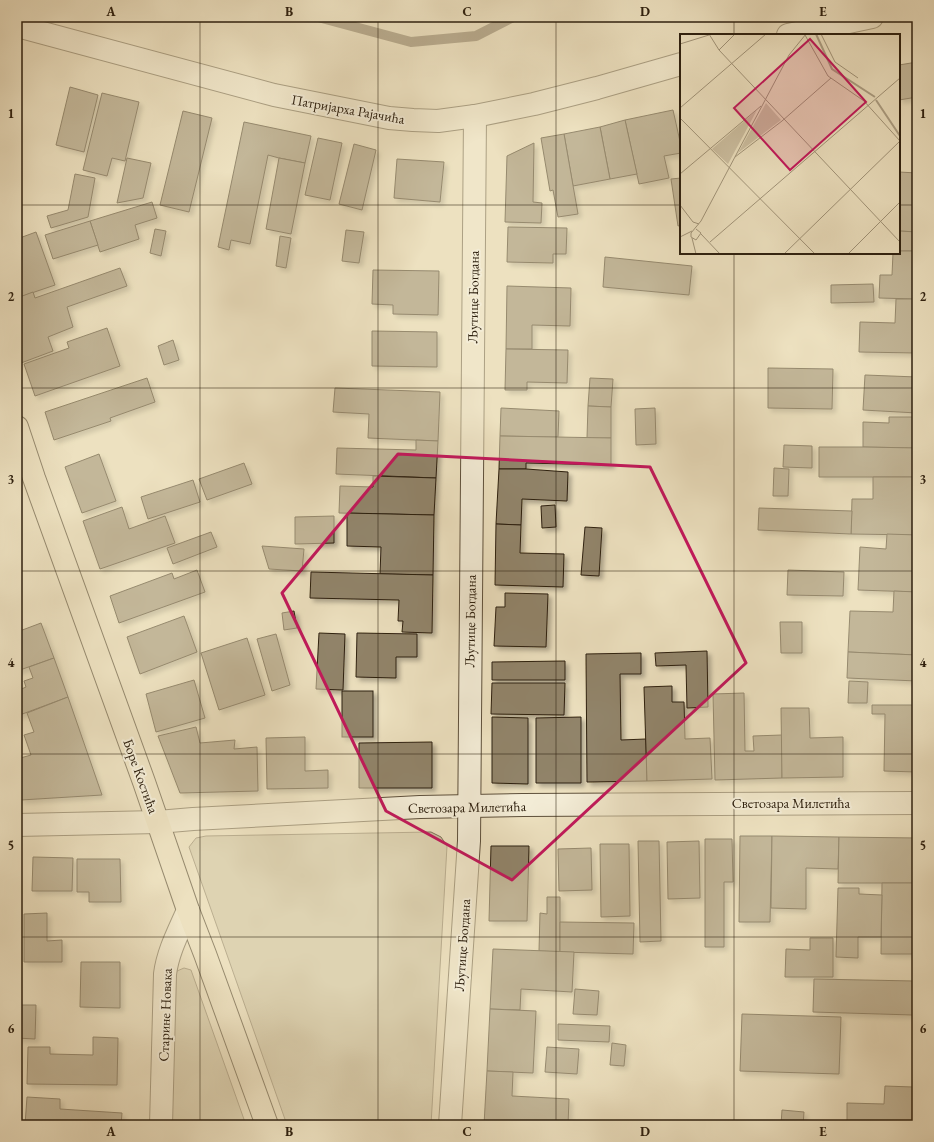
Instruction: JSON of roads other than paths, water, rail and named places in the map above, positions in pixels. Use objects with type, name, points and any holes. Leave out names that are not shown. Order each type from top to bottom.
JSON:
[{"type":"main road","name":"Боре Костића","points":[[17,427],[188,910],[267,1125]]},
{"type":"street","points":[[793,34],[872,17]]},
{"type":"street","name":"Патријарха Рајачића","points":[[17,26],[274,95],[381,116],[413,120],[438,121],[475,116],[534,104],[680,64]]},
{"type":"street","name":"Љутице Богдана","points":[[450,1125],[469,841],[468,807],[475,116]]},
{"type":"street","name":"Светозара Милетића","points":[[17,825],[158,822],[420,807],[917,803]]},
{"type":"street","name":"Старине Новака","points":[[161,1125],[165,974],[167,961],[188,910]]},
{"type":"waterway","points":[[318,17],[411,42],[476,36],[513,17]]}]
